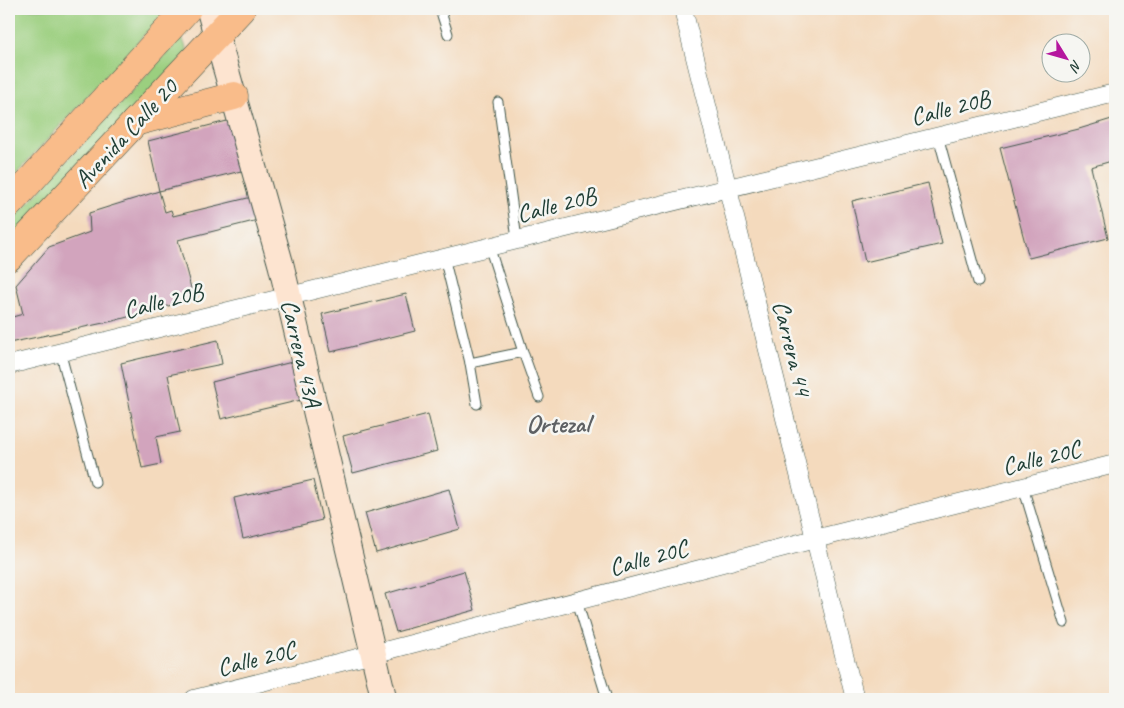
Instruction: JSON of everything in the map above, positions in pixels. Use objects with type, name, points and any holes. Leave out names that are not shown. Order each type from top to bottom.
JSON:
[{"type":"highway","name":"Avenida Calle 20","points":[[9,204],[188,9]]},
{"type":"highway","name":"Avenida Calle 20","points":[[9,257],[241,9]]},
{"type":"highway","points":[[135,122],[234,96]]},
{"type":"street","name":"Carrera 43A","points":[[209,9],[288,295],[384,699]]},
{"type":"street","name":"Carrera 44","points":[[683,9],[855,699]]},
{"type":"street","name":"Calle 20B","points":[[9,364],[1115,93]]},
{"type":"street","name":"Calle 20C","points":[[194,699],[1115,464]]},
{"type":"lane","points":[[440,9],[448,34]]},
{"type":"lane","points":[[498,102],[517,239]]},
{"type":"lane","points":[[938,136],[978,282]]},
{"type":"lane","points":[[489,246],[539,397]]},
{"type":"lane","points":[[444,257],[470,363],[477,404]]},
{"type":"lane","points":[[60,351],[96,482]]},
{"type":"lane","points":[[470,363],[523,352]]},
{"type":"lane","points":[[1023,487],[1064,623]]},
{"type":"lane","points":[[578,601],[607,699]]},
{"type":"green space","points":[[9,9],[168,9],[9,181]]},
{"type":"green space","points":[[182,37],[188,53],[9,245],[9,224]]},
{"type":"building","points":[[1115,118],[1115,160],[1091,167],[1108,238],[1029,258],[1000,148],[1079,129]]},
{"type":"building","points":[[231,120],[245,170],[159,191],[148,141]]},
{"type":"building","points":[[928,183],[942,244],[865,262],[852,201]]},
{"type":"building","points":[[159,191],[165,212],[171,210],[173,216],[252,197],[258,220],[178,240],[194,299],[113,321],[9,343],[9,318],[23,314],[16,285],[49,247],[90,232],[89,213]]},
{"type":"building","points":[[406,294],[415,331],[331,352],[322,314]]},
{"type":"building","points":[[218,340],[222,364],[168,375],[180,432],[156,437],[161,464],[142,468],[121,363]]},
{"type":"building","points":[[292,362],[301,400],[221,419],[212,382]]},
{"type":"building","points":[[428,414],[437,451],[353,473],[343,436]]},
{"type":"building","points":[[313,480],[322,520],[243,539],[234,498]]},
{"type":"building","points":[[449,489],[460,529],[376,553],[365,513]]},
{"type":"building","points":[[464,571],[475,610],[396,632],[385,594]]},
{"type":"district","name":"Ortezal","points":[[558,423]]}]
